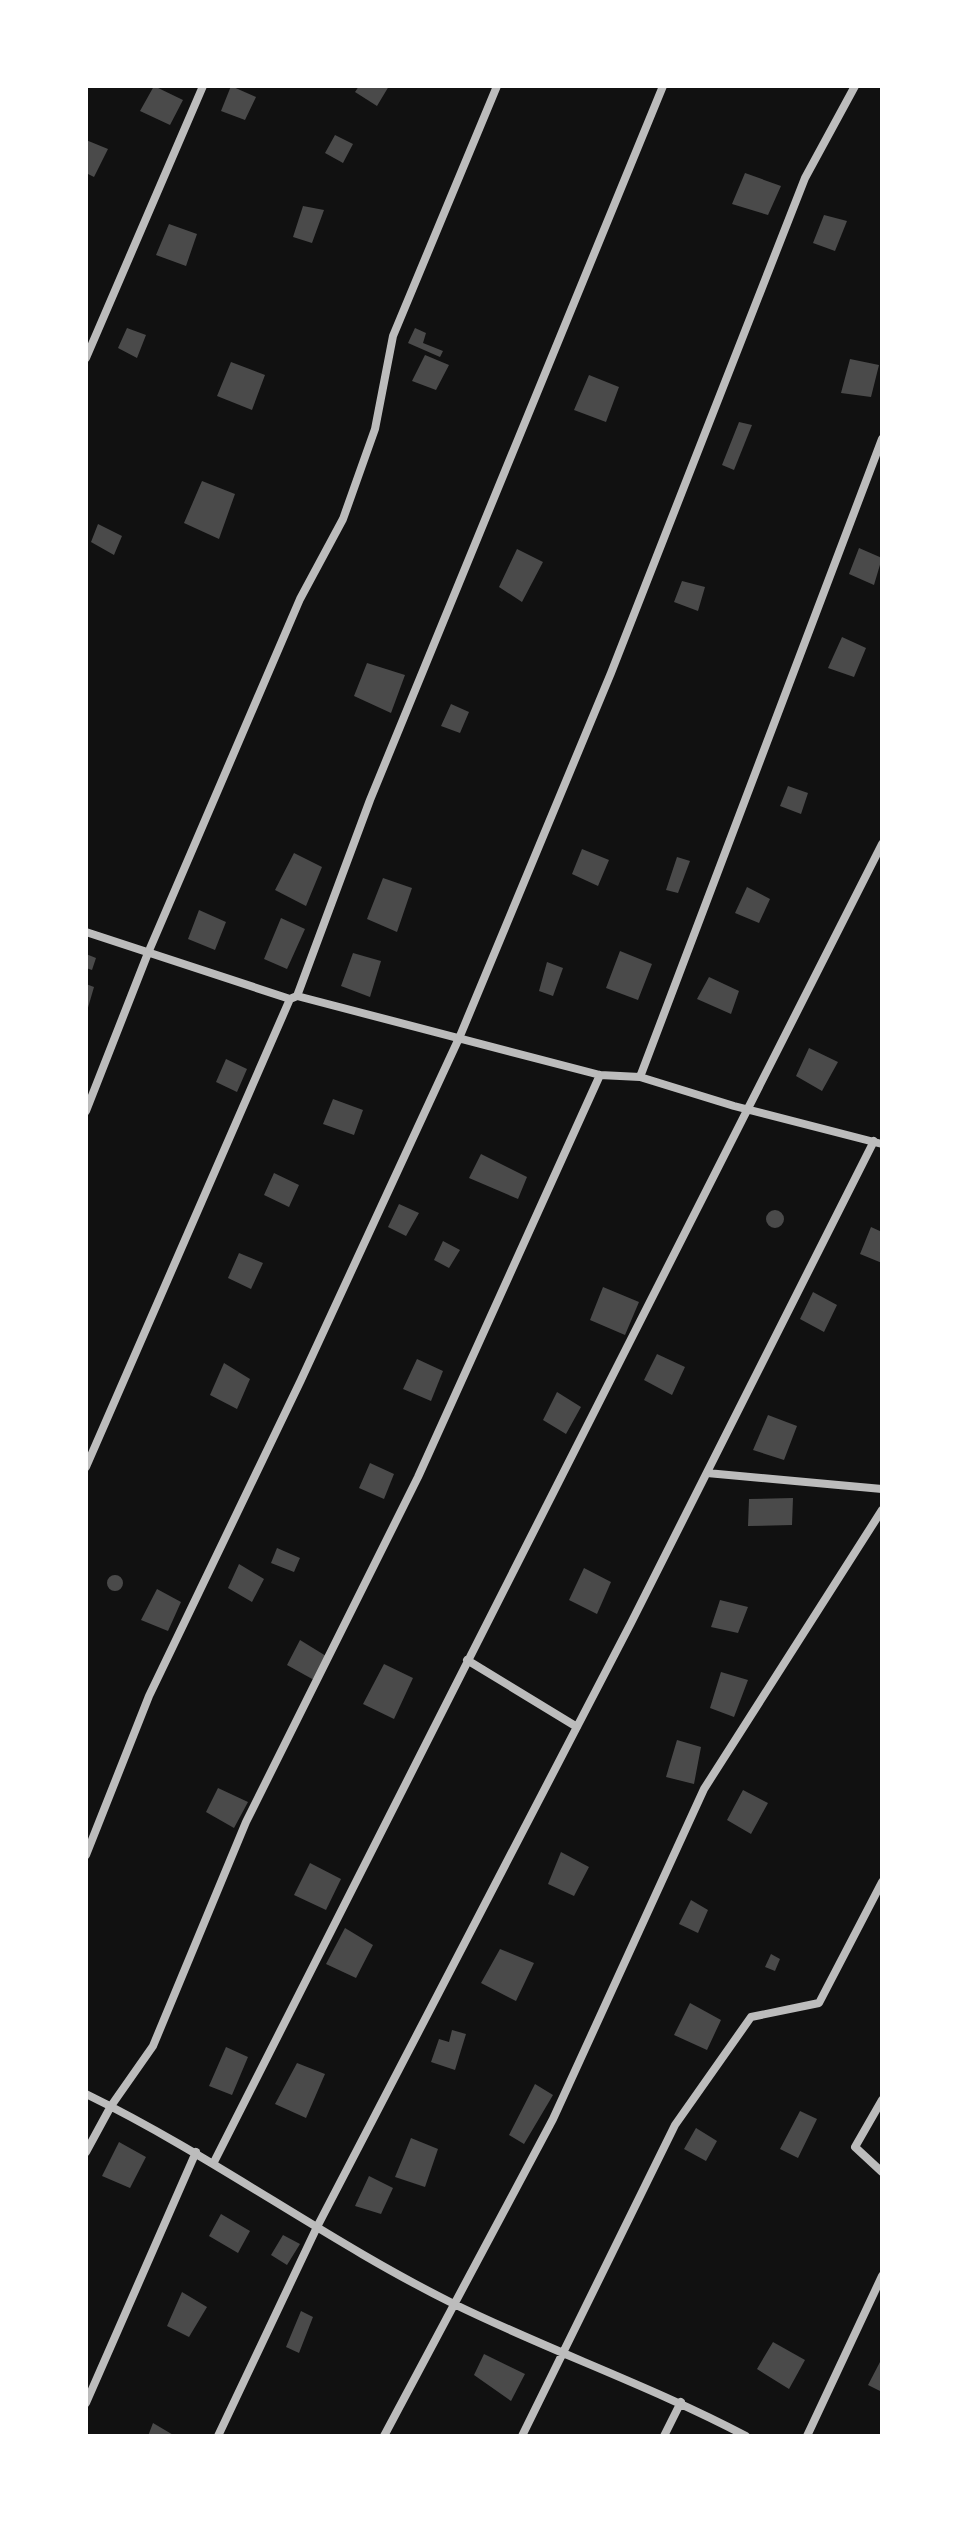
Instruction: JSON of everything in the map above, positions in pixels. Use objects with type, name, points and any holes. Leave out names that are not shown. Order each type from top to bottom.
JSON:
[{"type":"street","points":[[86,358],[203,86]]},
{"type":"street","points":[[86,1111],[148,953],[300,599],[343,519],[375,429],[393,336],[497,86]]},
{"type":"street","points":[[86,1467],[293,997],[370,800],[663,86]]},
{"type":"street","points":[[86,1855],[149,1696],[301,1380],[460,1036],[611,673],[805,178],[855,86]]},
{"type":"street","points":[[640,1077],[882,439]]},
{"type":"street","points":[[214,2162],[882,844]]},
{"type":"street","points":[[86,932],[293,997],[460,1036],[600,1075],[640,1077],[747,1109],[878,1142],[317,2227],[218,2436]]},
{"type":"street","points":[[86,2152],[111,2106],[153,2046],[246,1822],[418,1477],[600,1075]]},
{"type":"street","points":[[707,1473],[882,1489]]},
{"type":"street","points":[[384,2436],[553,2119],[704,1789],[882,1510]]},
{"type":"street","points":[[467,1660],[577,1727]]},
{"type":"street","points":[[522,2436],[675,2125],[751,2017],[819,2003],[882,1882]]},
{"type":"street","points":[[86,2094],[214,2162],[317,2227],[454,2304],[681,2402],[746,2436]]},
{"type":"street","points":[[882,2100],[855,2147],[882,2172]]},
{"type":"street","points":[[86,2403],[196,2152]]},
{"type":"street","points":[[807,2436],[882,2276]]},
{"type":"street","points":[[664,2436],[681,2402]]},
{"type":"building","points":[[154,86],[183,100],[170,125],[140,111]]},
{"type":"building","points":[[231,86],[256,97],[245,120],[221,111]]},
{"type":"building","points":[[359,86],[389,86],[377,106],[355,92]]},
{"type":"building","points":[[335,135],[353,144],[343,163],[325,153]]},
{"type":"building","points":[[86,140],[108,149],[94,177],[86,173]]},
{"type":"building","points":[[745,173],[781,186],[768,215],[732,204]]},
{"type":"building","points":[[303,206],[324,210],[312,243],[293,237]]},
{"type":"building","points":[[824,215],[847,221],[835,251],[813,243]]},
{"type":"building","points":[[169,224],[197,234],[186,266],[156,255]]},
{"type":"building","points":[[127,328],[146,335],[137,358],[118,348]]},
{"type":"building","points":[[415,328],[426,333],[423,343],[443,351],[440,357],[408,343]]},
{"type":"building","points":[[425,355],[449,365],[436,390],[412,381]]},
{"type":"building","points":[[850,359],[879,365],[871,397],[841,393]]},
{"type":"building","points":[[231,362],[265,375],[252,410],[217,396]]},
{"type":"building","points":[[589,375],[619,387],[606,422],[574,410]]},
{"type":"building","points":[[739,422],[752,425],[734,470],[722,465]]},
{"type":"building","points":[[202,481],[235,494],[219,539],[184,523]]},
{"type":"building","points":[[98,524],[122,536],[114,555],[91,542]]},
{"type":"building","points":[[859,548],[882,558],[874,585],[849,574]]},
{"type":"building","points":[[517,549],[543,562],[522,602],[499,587]]},
{"type":"building","points":[[682,581],[705,587],[698,611],[674,602]]},
{"type":"building","points":[[842,637],[866,648],[854,677],[828,668]]},
{"type":"building","points":[[367,663],[405,675],[391,713],[354,696]]},
{"type":"building","points":[[451,704],[469,712],[460,733],[441,726]]},
{"type":"building","points":[[788,786],[808,793],[801,814],[780,806]]},
{"type":"building","points":[[582,849],[609,860],[598,886],[572,874]]},
{"type":"building","points":[[294,853],[322,867],[306,906],[275,890]]},
{"type":"building","points":[[677,857],[690,861],[678,893],[666,890]]},
{"type":"building","points":[[383,878],[412,888],[397,932],[367,919]]},
{"type":"building","points":[[747,887],[770,899],[759,923],[735,913]]},
{"type":"building","points":[[199,910],[226,922],[215,950],[188,939]]},
{"type":"building","points":[[281,918],[305,929],[287,969],[264,959]]},
{"type":"building","points":[[620,951],[652,964],[638,1000],[606,988]]},
{"type":"building","points":[[353,953],[381,961],[370,997],[341,986]]},
{"type":"building","points":[[86,954],[96,958],[92,970],[86,968]]},
{"type":"building","points":[[547,962],[563,968],[553,996],[539,991]]},
{"type":"building","points":[[709,977],[739,991],[731,1014],[697,999]]},
{"type":"building","points":[[86,984],[94,987],[87,1011],[86,1011]]},
{"type":"building","points":[[809,1048],[838,1062],[822,1091],[796,1076]]},
{"type":"building","points":[[226,1059],[247,1069],[237,1092],[216,1082]]},
{"type":"building","points":[[333,1099],[363,1110],[354,1135],[323,1124]]},
{"type":"building","points":[[481,1154],[527,1177],[518,1199],[469,1178]]},
{"type":"building","points":[[274,1173],[299,1185],[289,1207],[264,1195]]},
{"type":"building","points":[[399,1204],[419,1213],[406,1236],[388,1227]]},
{"type":"building","points":[[775,1210],[784,1219],[775,1228],[766,1219]]},
{"type":"building","points":[[871,1227],[882,1232],[882,1263],[860,1254]]},
{"type":"building","points":[[443,1241],[460,1250],[449,1268],[434,1260]]},
{"type":"building","points":[[239,1253],[263,1263],[251,1289],[228,1278]]},
{"type":"building","points":[[603,1287],[639,1302],[625,1335],[590,1320]]},
{"type":"building","points":[[813,1292],[837,1305],[824,1332],[800,1319]]},
{"type":"building","points":[[657,1354],[685,1367],[672,1395],[644,1380]]},
{"type":"building","points":[[417,1359],[443,1371],[431,1401],[403,1389]]},
{"type":"building","points":[[224,1363],[250,1379],[237,1409],[210,1395]]},
{"type":"building","points":[[557,1392],[581,1407],[566,1434],[543,1420]]},
{"type":"building","points":[[768,1415],[797,1426],[784,1460],[753,1450]]},
{"type":"building","points":[[370,1463],[394,1474],[384,1499],[359,1488]]},
{"type":"building","points":[[793,1498],[792,1525],[748,1526],[749,1499]]},
{"type":"building","points":[[277,1548],[300,1558],[294,1572],[271,1563]]},
{"type":"building","points":[[239,1564],[264,1579],[252,1602],[228,1588]]},
{"type":"building","points":[[584,1568],[611,1582],[597,1614],[569,1600]]},
{"type":"building","points":[[115,1575],[121,1577],[121,1589],[115,1591],[109,1589],[107,1583],[109,1577]]},
{"type":"building","points":[[157,1589],[181,1602],[168,1631],[141,1620]]},
{"type":"building","points":[[720,1600],[748,1607],[738,1633],[711,1627]]},
{"type":"building","points":[[300,1640],[326,1656],[314,1680],[287,1665]]},
{"type":"building","points":[[384,1664],[413,1678],[394,1719],[363,1704]]},
{"type":"building","points":[[721,1672],[748,1680],[734,1717],[710,1708]]},
{"type":"building","points":[[677,1740],[701,1747],[694,1784],[666,1777]]},
{"type":"building","points":[[218,1788],[248,1802],[234,1828],[206,1812]]},
{"type":"building","points":[[743,1790],[768,1803],[751,1834],[727,1820]]},
{"type":"building","points":[[561,1852],[589,1867],[574,1896],[548,1884]]},
{"type":"building","points":[[310,1863],[341,1879],[326,1910],[294,1895]]},
{"type":"building","points":[[691,1900],[708,1910],[698,1933],[679,1924]]},
{"type":"building","points":[[345,1928],[373,1945],[356,1978],[326,1964]]},
{"type":"building","points":[[500,1949],[534,1963],[516,2001],[481,1983]]},
{"type":"building","points":[[771,1954],[780,1959],[775,1971],[765,1967]]},
{"type":"building","points":[[690,2003],[721,2020],[707,2050],[674,2035]]},
{"type":"building","points":[[452,2030],[466,2034],[455,2070],[431,2062],[439,2039],[449,2042]]},
{"type":"building","points":[[226,2047],[248,2057],[232,2095],[209,2086]]},
{"type":"building","points":[[297,2063],[325,2074],[306,2118],[275,2104]]},
{"type":"building","points":[[535,2084],[553,2095],[524,2144],[509,2135]]},
{"type":"building","points":[[800,2111],[817,2119],[798,2158],[780,2149]]},
{"type":"building","points":[[696,2128],[717,2141],[706,2161],[684,2149]]},
{"type":"building","points":[[411,2138],[438,2149],[425,2187],[395,2177]]},
{"type":"building","points":[[119,2142],[146,2157],[130,2188],[102,2176]]},
{"type":"building","points":[[369,2176],[393,2188],[381,2214],[355,2206]]},
{"type":"building","points":[[221,2214],[250,2231],[238,2253],[209,2236]]},
{"type":"building","points":[[283,2235],[300,2244],[287,2265],[271,2255]]},
{"type":"building","points":[[182,2292],[207,2307],[189,2337],[167,2326]]},
{"type":"building","points":[[301,2311],[313,2317],[299,2353],[286,2347]]},
{"type":"building","points":[[773,2342],[805,2360],[789,2389],[757,2369]]},
{"type":"building","points":[[484,2354],[525,2374],[511,2401],[474,2375]]},
{"type":"building","points":[[882,2363],[882,2392],[868,2385]]},
{"type":"building","points":[[153,2423],[175,2436],[148,2436]]}]
